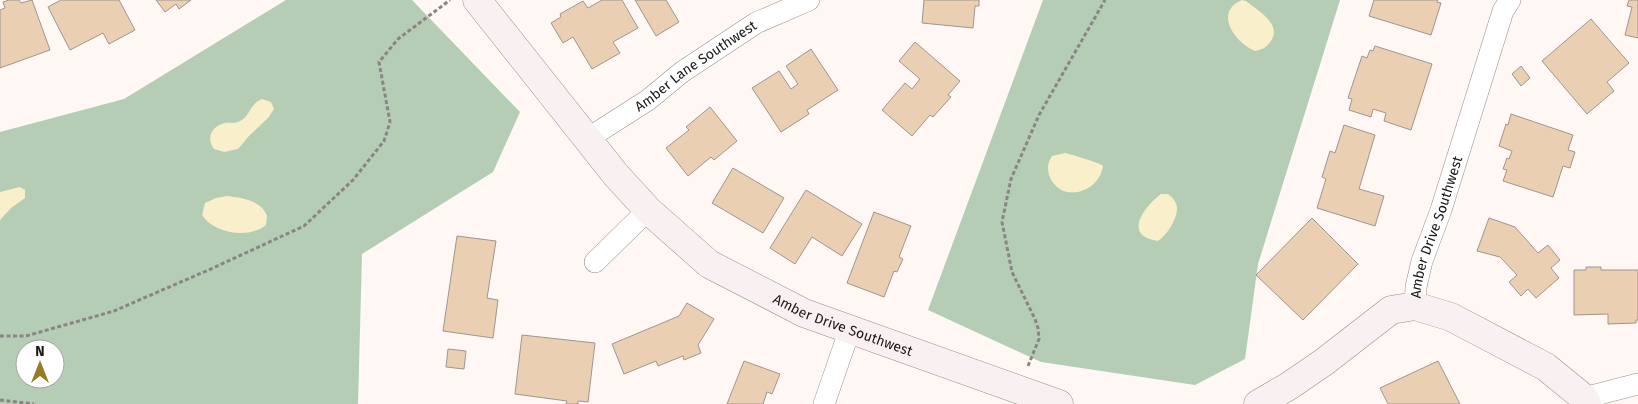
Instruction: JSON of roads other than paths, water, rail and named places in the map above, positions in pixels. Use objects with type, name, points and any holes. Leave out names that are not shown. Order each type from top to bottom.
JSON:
[{"type":"street","name":"Amber Drive Southwest","points":[[477,0],[587,139],[648,210],[710,264],[804,313],[1059,404]]},
{"type":"street","name":"Amber Lane Southwest","points":[[587,139],[648,100],[682,72],[756,23],[810,0]]},
{"type":"street","name":"Amber Drive Southwest","points":[[1258,404],[1324,362],[1390,310],[1415,306],[1416,286],[1422,261],[1441,210],[1503,11],[1510,0]]},
{"type":"street","points":[[595,262],[648,210]]},
{"type":"street","points":[[1415,306],[1451,317],[1546,367],[1586,401],[1638,384]]},
{"type":"street","points":[[824,404],[850,329]]}]
